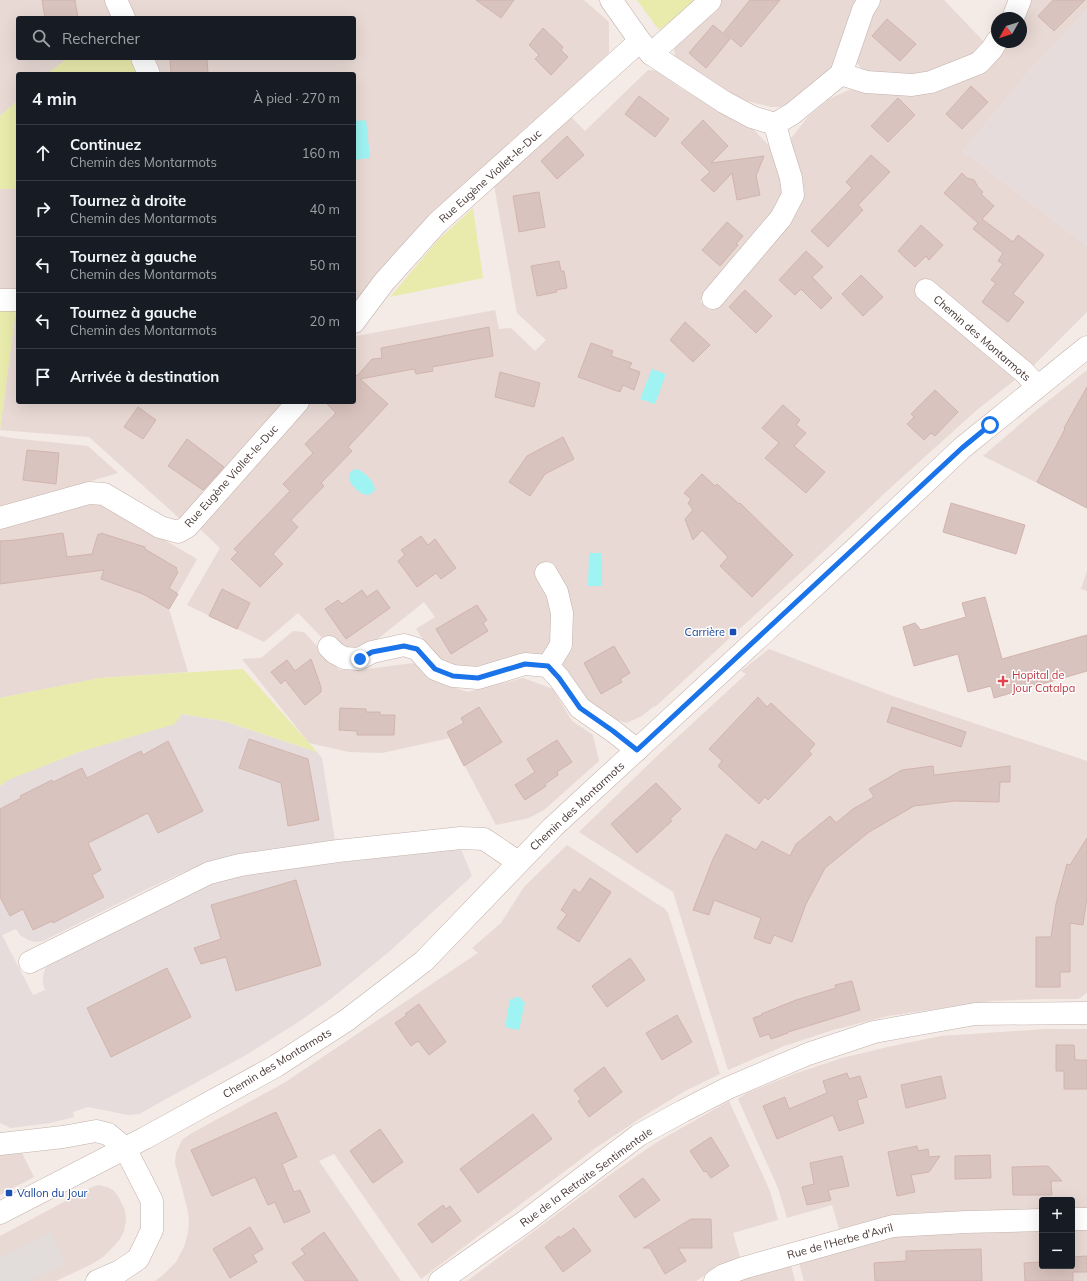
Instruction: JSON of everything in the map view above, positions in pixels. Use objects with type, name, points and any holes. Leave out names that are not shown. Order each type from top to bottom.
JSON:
[{"type":"street","points":[[116,0],[123,16]]},
{"type":"street","points":[[611,0],[646,47],[724,102],[752,118],[775,124],[792,114],[841,74],[863,10],[868,0]]},
{"type":"street","points":[[1015,12],[1020,0]]},
{"type":"street","name":"Rue Eugène Viollet-le-Duc","points":[[356,319],[384,282],[437,223],[646,47],[710,1]]},
{"type":"street","points":[[841,74],[866,82],[912,85],[931,82],[978,63],[993,48]]},
{"type":"street","points":[[143,60],[148,72]]},
{"type":"street","points":[[712,298],[781,218],[793,196],[792,178],[780,144],[775,124]]},
{"type":"street","name":"Chemin des Montarmots","points":[[926,290],[1024,372],[1037,386]]},
{"type":"street","points":[[0,300],[16,300]]},
{"type":"street","name":"Chemin des Montarmots","points":[[0,1213],[198,1110],[276,1066],[347,1020],[424,962],[553,827],[962,448],[1087,347]]},
{"type":"street","name":"Rue Eugène Viollet-le-Duc","points":[[0,518],[89,494],[104,494],[160,527],[178,532],[187,527],[296,404]]},
{"type":"street","points":[[546,573],[557,592],[562,613],[561,645],[548,666]]},
{"type":"street","points":[[328,647],[344,658],[360,659],[372,652],[404,646],[417,649],[435,669],[453,676],[478,678],[525,664],[548,666],[559,678],[580,708],[637,750]]},
{"type":"street","points":[[30,962],[209,873],[240,865],[338,851],[461,838],[484,839],[518,862]]},
{"type":"street","name":"Rue de la Retraite Sentimentale","points":[[440,1281],[527,1220],[638,1135],[683,1110],[728,1088],[808,1054],[874,1032],[975,1014],[1087,1013]]},
{"type":"street","points":[[0,1144],[63,1137],[96,1131],[108,1134],[125,1148],[152,1201],[152,1230],[138,1258],[120,1271],[97,1281]]},
{"type":"street","points":[[1075,1219],[1087,1219]]},
{"type":"street","name":"Rue de l'Herbe d'Avril","points":[[715,1281],[724,1275],[743,1268],[893,1226],[1039,1220]]},
{"type":"shaded area","points":[[0,0],[109,0],[117,16],[16,16],[16,60],[65,60],[50,72],[16,72],[16,102],[0,116]]},
{"type":"shaded area","points":[[124,0],[584,0],[609,22],[609,53],[396,253],[356,301],[356,72],[156,72],[151,60],[356,60],[356,16],[131,16]]},
{"type":"shaded area","points":[[721,0],[862,0],[846,40],[831,68],[808,90],[793,101],[780,107],[771,107],[733,96],[675,59],[674,46]]},
{"type":"shaded area","points":[[877,0],[944,0],[986,44],[974,56],[927,76],[868,73],[860,67],[855,59]]},
{"type":"shaded area","points":[[1026,0],[1087,0],[1087,10],[1026,75],[963,151],[1087,246],[1087,312],[1033,366],[994,338],[1020,376],[978,409],[888,490],[655,707],[654,706],[642,716],[626,723],[586,709],[565,674],[469,673],[439,663],[416,629],[435,617],[424,602],[360,653],[330,646],[298,613],[264,642],[187,605],[220,548],[200,529],[300,415],[308,404],[356,404],[357,336],[495,310],[499,329],[511,328],[535,351],[546,340],[517,313],[494,185],[571,117],[585,131],[648,70],[658,71],[682,89],[753,129],[771,148],[784,177],[783,197],[775,214],[700,301],[710,310],[788,221],[792,145],[791,138],[808,117],[829,99],[849,90],[934,90],[950,87],[981,70],[1001,48],[1027,48],[1027,12],[1023,12]]},
{"type":"shaded area","points":[[1087,10],[1087,246],[963,151],[1026,75]]},
{"type":"shaded area","points":[[0,189],[16,189],[16,291],[0,291]]},
{"type":"shaded area","points":[[16,310],[16,404],[287,404],[187,512],[179,518],[89,437],[0,430]]},
{"type":"shaded area","points":[[1087,370],[1087,508],[983,456],[1033,413]]},
{"type":"shaded area","points":[[0,436],[88,446],[118,473],[0,508]]},
{"type":"shaded area","points":[[82,503],[104,505],[197,559],[169,609],[188,672],[101,678],[0,698],[0,527]]},
{"type":"shaded area","points":[[1087,571],[1087,591],[1081,589]]},
{"type":"shaded area","points":[[293,631],[304,632],[339,670],[359,670],[414,663],[427,678],[468,692],[523,678],[553,689],[572,721],[593,735],[599,761],[544,810],[529,818],[496,825],[450,738],[382,753],[349,752],[309,743],[242,659],[261,658]]},
{"type":"shaded area","points":[[769,649],[890,695],[1087,761],[1087,993],[1076,999],[991,1001],[888,1016],[833,1030],[784,1046],[728,1070],[673,892],[579,832],[656,757],[746,674],[741,671]]},
{"type":"shaded area","points":[[182,714],[224,721],[317,752],[322,758],[335,841],[211,862],[177,875],[145,890],[43,941],[35,942],[28,940],[20,935],[16,929],[2,935],[33,995],[45,990],[43,976],[45,969],[50,962],[211,884],[244,875],[271,870],[461,849],[472,876],[390,951],[332,998],[300,1021],[246,1055],[139,1114],[128,1115],[88,1107],[73,1112],[74,1117],[50,1123],[11,1128],[0,1123],[0,786],[7,780],[79,752],[175,722]]},
{"type":"shaded area","points":[[567,845],[665,909],[668,913],[720,1074],[685,1091],[597,1147],[421,1279],[334,1154],[319,1161],[401,1281],[155,1281],[176,1262],[184,1247],[188,1233],[189,1220],[187,1207],[175,1163],[176,1153],[182,1140],[190,1134],[284,1083],[478,953],[472,948],[501,923],[524,887]]},
{"type":"shaded area","points":[[1045,1029],[1087,1029],[1087,1208],[1075,1208],[1075,1197],[1039,1197],[1039,1209],[915,1213],[889,1216],[839,1229],[832,1205],[787,1218],[778,1188],[738,1099],[747,1093],[794,1074],[842,1058],[941,1036]]},
{"type":"shaded area","points":[[729,1101],[770,1191],[778,1220],[733,1233],[740,1257],[718,1267],[696,1281],[467,1281],[611,1174],[657,1142]]},
{"type":"shaded area","points":[[22,1153],[34,1177],[0,1195],[0,1155]]},
{"type":"shaded area","points":[[98,1185],[113,1190],[118,1196],[125,1210],[126,1220],[124,1231],[120,1239],[103,1257],[92,1264],[56,1281],[0,1281],[0,1236]]},
{"type":"shaded area","points":[[1075,1230],[1087,1230],[1087,1281],[804,1281],[799,1263],[899,1236],[1039,1231],[1039,1269],[1075,1269]]},
{"type":"shaded area","points":[[51,1232],[66,1264],[30,1281],[0,1281],[0,1257]]},
{"type":"shaded area","points":[[791,1265],[795,1281],[740,1281],[746,1278]]},
{"type":"green space","points":[[637,0],[699,0],[659,30]]},
{"type":"green space","points":[[65,60],[136,60],[141,72],[50,72]]},
{"type":"green space","points":[[16,102],[16,189],[0,189],[0,116]]},
{"type":"green space","points":[[473,208],[483,278],[390,297],[438,240]]},
{"type":"green space","points":[[0,310],[16,310],[0,430]]},
{"type":"green space","points":[[243,669],[317,752],[224,721],[182,714],[175,724],[79,752],[8,780],[0,786],[0,698],[99,678]]},
{"type":"water","points":[[366,120],[370,158],[356,160],[356,121]]},
{"type":"water","points":[[652,369],[666,374],[655,404],[640,399]]},
{"type":"water","points":[[356,469],[366,474],[375,487],[375,490],[370,494],[367,495],[359,492],[349,480],[351,472]]},
{"type":"water","points":[[589,553],[602,553],[602,586],[588,586]]},
{"type":"water","points":[[514,997],[522,998],[522,1001],[525,1002],[519,1030],[505,1027],[510,999],[513,1000]]},
{"type":"building","points":[[42,0],[75,0],[78,16],[45,16]]},
{"type":"building","points":[[476,0],[514,0],[501,18]]},
{"type":"building","points":[[750,0],[780,0],[741,47],[724,32]]},
{"type":"building","points":[[1053,0],[1085,0],[1054,31],[1038,16]]},
{"type":"building","points":[[887,19],[916,44],[900,61],[872,36]]},
{"type":"building","points":[[713,25],[730,39],[706,68],[689,53]]},
{"type":"building","points":[[543,28],[563,47],[561,50],[568,57],[551,75],[535,59],[539,55],[529,45]]},
{"type":"building","points":[[170,60],[207,60],[208,72],[171,72]]},
{"type":"building","points":[[971,86],[988,102],[962,129],[946,114]]},
{"type":"building","points":[[639,96],[669,119],[655,137],[625,114]]},
{"type":"building","points":[[898,98],[915,115],[888,142],[871,126]]},
{"type":"building","points":[[703,120],[728,146],[711,163],[764,156],[756,176],[760,195],[737,200],[732,173],[714,192],[701,180],[710,172],[681,143]]},
{"type":"building","points":[[567,136],[584,155],[557,179],[541,161]]},
{"type":"building","points":[[871,155],[890,172],[858,205],[863,210],[828,247],[811,231],[852,188],[846,182]]},
{"type":"building","points":[[962,173],[967,178],[974,180],[983,192],[981,194],[994,206],[982,219],[1013,242],[1018,235],[1044,255],[1013,294],[1024,302],[1008,322],[982,302],[996,283],[991,280],[1003,264],[998,261],[1003,253],[973,229],[978,223],[944,193]]},
{"type":"building","points":[[539,192],[545,227],[519,232],[513,196]]},
{"type":"building","points":[[727,222],[743,236],[736,244],[738,245],[720,266],[702,250]]},
{"type":"building","points":[[921,225],[943,245],[929,260],[926,256],[915,267],[898,251]]},
{"type":"building","points":[[806,251],[823,267],[812,277],[832,298],[821,309],[801,289],[795,295],[779,280]]},
{"type":"building","points":[[559,261],[561,271],[564,271],[567,288],[556,290],[557,292],[537,296],[531,266]]},
{"type":"building","points":[[861,275],[883,297],[863,316],[842,294]]},
{"type":"building","points":[[745,290],[772,316],[756,333],[729,307]]},
{"type":"building","points":[[685,322],[710,345],[693,362],[670,340]]},
{"type":"building","points":[[489,327],[493,356],[432,367],[433,371],[416,374],[414,369],[360,379],[388,404],[348,447],[352,451],[321,483],[324,486],[291,520],[298,527],[273,554],[283,564],[260,587],[231,559],[238,552],[234,549],[290,491],[283,484],[313,453],[305,444],[336,413],[327,404],[356,404],[356,375],[357,376],[372,359],[382,358],[381,348]]},
{"type":"building","points":[[591,343],[613,351],[611,356],[632,363],[629,368],[640,372],[634,390],[623,385],[620,392],[578,377]]},
{"type":"building","points":[[500,372],[540,383],[534,407],[495,397]]},
{"type":"building","points":[[1087,387],[1087,508],[1037,482],[1065,429],[1064,428]]},
{"type":"building","points":[[935,390],[958,412],[935,436],[931,433],[924,440],[907,424],[914,417],[911,414]]},
{"type":"building","points":[[783,405],[800,420],[796,425],[806,433],[794,446],[825,472],[806,493],[765,458],[779,443],[762,428]]},
{"type":"building","points":[[138,407],[156,420],[143,439],[124,427]]},
{"type":"building","points":[[563,437],[574,459],[545,474],[530,496],[509,482],[527,456]]},
{"type":"building","points":[[187,439],[224,467],[203,490],[168,466]]},
{"type":"building","points":[[27,450],[59,453],[56,484],[23,480]]},
{"type":"building","points":[[702,474],[715,486],[717,484],[739,504],[740,503],[793,555],[752,597],[720,566],[728,557],[702,530],[693,540],[685,519],[693,510],[688,503],[691,499],[684,493]]},
{"type":"building","points":[[951,503],[1025,525],[1016,554],[943,532]]},
{"type":"building","points":[[63,533],[67,557],[92,554],[98,534],[100,535],[101,533],[145,547],[145,549],[177,568],[176,570],[178,572],[169,588],[178,594],[169,609],[143,594],[101,579],[104,570],[0,584],[0,541]]},
{"type":"building","points":[[421,536],[428,545],[435,539],[456,568],[441,579],[436,573],[417,587],[398,561],[405,555],[401,550]]},
{"type":"building","points":[[222,589],[250,603],[237,629],[209,616]]},
{"type":"building","points":[[362,590],[367,597],[377,590],[390,608],[346,639],[325,609],[338,600],[342,604]]},
{"type":"building","points":[[985,597],[1002,659],[1087,635],[1087,671],[994,698],[991,686],[968,692],[958,654],[914,666],[903,627],[915,623],[921,630],[966,617],[962,603]]},
{"type":"building","points":[[477,605],[487,620],[483,623],[488,631],[451,654],[436,629]]},
{"type":"building","points":[[614,646],[630,673],[620,679],[622,682],[601,694],[584,663]]},
{"type":"building","points":[[311,659],[321,687],[321,692],[305,705],[285,680],[281,684],[271,672],[287,660],[295,671]]},
{"type":"building","points":[[758,697],[767,707],[771,703],[815,744],[809,751],[812,754],[768,800],[765,797],[759,804],[718,766],[722,761],[709,749]]},
{"type":"building","points":[[479,707],[502,742],[464,766],[447,732],[464,723],[461,718]]},
{"type":"building","points":[[892,707],[966,732],[961,747],[887,722]]},
{"type":"building","points":[[340,708],[366,709],[366,712],[380,712],[380,715],[395,715],[394,735],[357,735],[357,731],[339,730]]},
{"type":"building","points":[[249,739],[308,759],[319,820],[288,826],[281,783],[239,768]]},
{"type":"building","points":[[557,740],[572,762],[557,772],[558,775],[545,784],[546,786],[525,800],[515,785],[535,772],[527,759]]},
{"type":"building","points":[[168,741],[203,811],[158,833],[148,813],[88,843],[101,870],[92,875],[104,897],[53,923],[52,921],[33,930],[23,909],[10,916],[0,897],[0,809],[21,798],[20,796],[52,780],[53,782],[82,768],[87,778],[141,751],[143,755]]},
{"type":"building","points":[[933,766],[934,775],[1010,766],[1010,782],[1000,782],[999,802],[955,801],[914,806],[869,832],[825,868],[806,904],[792,942],[774,935],[770,944],[754,938],[761,918],[714,900],[709,915],[693,910],[713,859],[726,834],[756,850],[762,841],[790,856],[796,844],[830,816],[836,823],[853,809],[874,797],[869,789],[902,770]]},
{"type":"building","points":[[656,783],[681,809],[670,819],[672,821],[637,853],[611,824]]},
{"type":"building","points":[[1087,838],[1087,897],[1083,925],[1070,923],[1070,972],[1060,972],[1060,987],[1036,987],[1036,937],[1051,937],[1056,904],[1067,864],[1070,865]]},
{"type":"building","points":[[590,878],[611,892],[579,942],[557,928],[567,914],[561,910],[574,889],[580,893]]},
{"type":"building","points":[[296,880],[321,965],[236,991],[226,957],[201,964],[194,948],[221,939],[211,905]]},
{"type":"building","points":[[630,958],[645,980],[607,1007],[592,986]]},
{"type":"building","points":[[167,968],[191,1017],[111,1057],[87,1008]]},
{"type":"building","points":[[852,981],[860,1010],[788,1032],[771,1039],[769,1034],[760,1037],[753,1018],[796,1000],[836,988],[835,985]]},
{"type":"building","points":[[419,1004],[446,1042],[429,1055],[418,1041],[411,1046],[395,1023]]},
{"type":"building","points":[[677,1015],[692,1042],[662,1060],[646,1033]]},
{"type":"building","points":[[1056,1045],[1074,1045],[1075,1060],[1087,1060],[1087,1089],[1064,1089],[1064,1071],[1056,1071]]},
{"type":"building","points":[[604,1067],[622,1092],[589,1117],[578,1101],[581,1099],[574,1090]]},
{"type":"building","points":[[847,1073],[849,1079],[860,1076],[867,1097],[857,1100],[864,1123],[839,1131],[833,1115],[777,1139],[763,1106],[785,1097],[789,1109],[827,1093],[823,1081]]},
{"type":"building","points":[[941,1076],[946,1098],[906,1108],[901,1085]]},
{"type":"building","points":[[276,1112],[297,1157],[282,1164],[294,1192],[300,1190],[310,1212],[284,1223],[275,1202],[268,1205],[255,1177],[212,1196],[191,1150]]},
{"type":"building","points":[[533,1114],[552,1139],[478,1193],[460,1169]]},
{"type":"building","points":[[380,1129],[403,1162],[373,1183],[350,1151]]},
{"type":"building","points":[[711,1137],[729,1166],[711,1178],[706,1171],[704,1172],[690,1151]]},
{"type":"building","points":[[917,1146],[918,1151],[928,1149],[929,1157],[940,1156],[929,1172],[911,1175],[915,1192],[897,1196],[888,1152]]},
{"type":"building","points":[[990,1155],[991,1178],[955,1179],[955,1156]]},
{"type":"building","points":[[842,1156],[849,1186],[828,1190],[831,1200],[807,1205],[802,1187],[814,1184],[810,1163]]},
{"type":"building","points":[[1048,1166],[1062,1181],[1051,1181],[1052,1195],[1013,1195],[1012,1167]]},
{"type":"building","points":[[643,1178],[660,1200],[635,1218],[619,1196]]},
{"type":"building","points":[[443,1205],[446,1209],[450,1206],[461,1221],[432,1243],[418,1224]]},
{"type":"building","points":[[691,1219],[711,1219],[712,1248],[678,1248],[686,1261],[665,1274],[650,1248],[643,1248]]},
{"type":"building","points":[[250,1227],[263,1249],[253,1255],[257,1262],[230,1278],[213,1249]]},
{"type":"building","points":[[574,1228],[591,1251],[563,1272],[545,1247],[559,1236],[560,1238]]},
{"type":"building","points":[[324,1232],[358,1281],[305,1281],[292,1263],[305,1254],[301,1249]]},
{"type":"building","points":[[981,1249],[982,1281],[875,1281],[874,1263],[906,1261],[906,1251]]},
{"type":"building","points":[[1087,1256],[1087,1272],[1073,1272],[1073,1281],[1025,1281],[1024,1263],[1039,1262],[1039,1269],[1075,1269],[1075,1257]]},
{"type":"place","name":"Carrière","points":[[733,632]]},
{"type":"place","name":"Hopital de Jour Catalpa","points":[[1003,681]]},
{"type":"place","name":"Vallon du Jour","points":[[9,1193]]},
{"type":"route","points":[[360,659],[372,652],[404,646],[417,649],[435,669],[453,676],[478,678],[525,664],[548,666],[559,678],[580,708],[637,750],[962,448],[990,425]]}]
